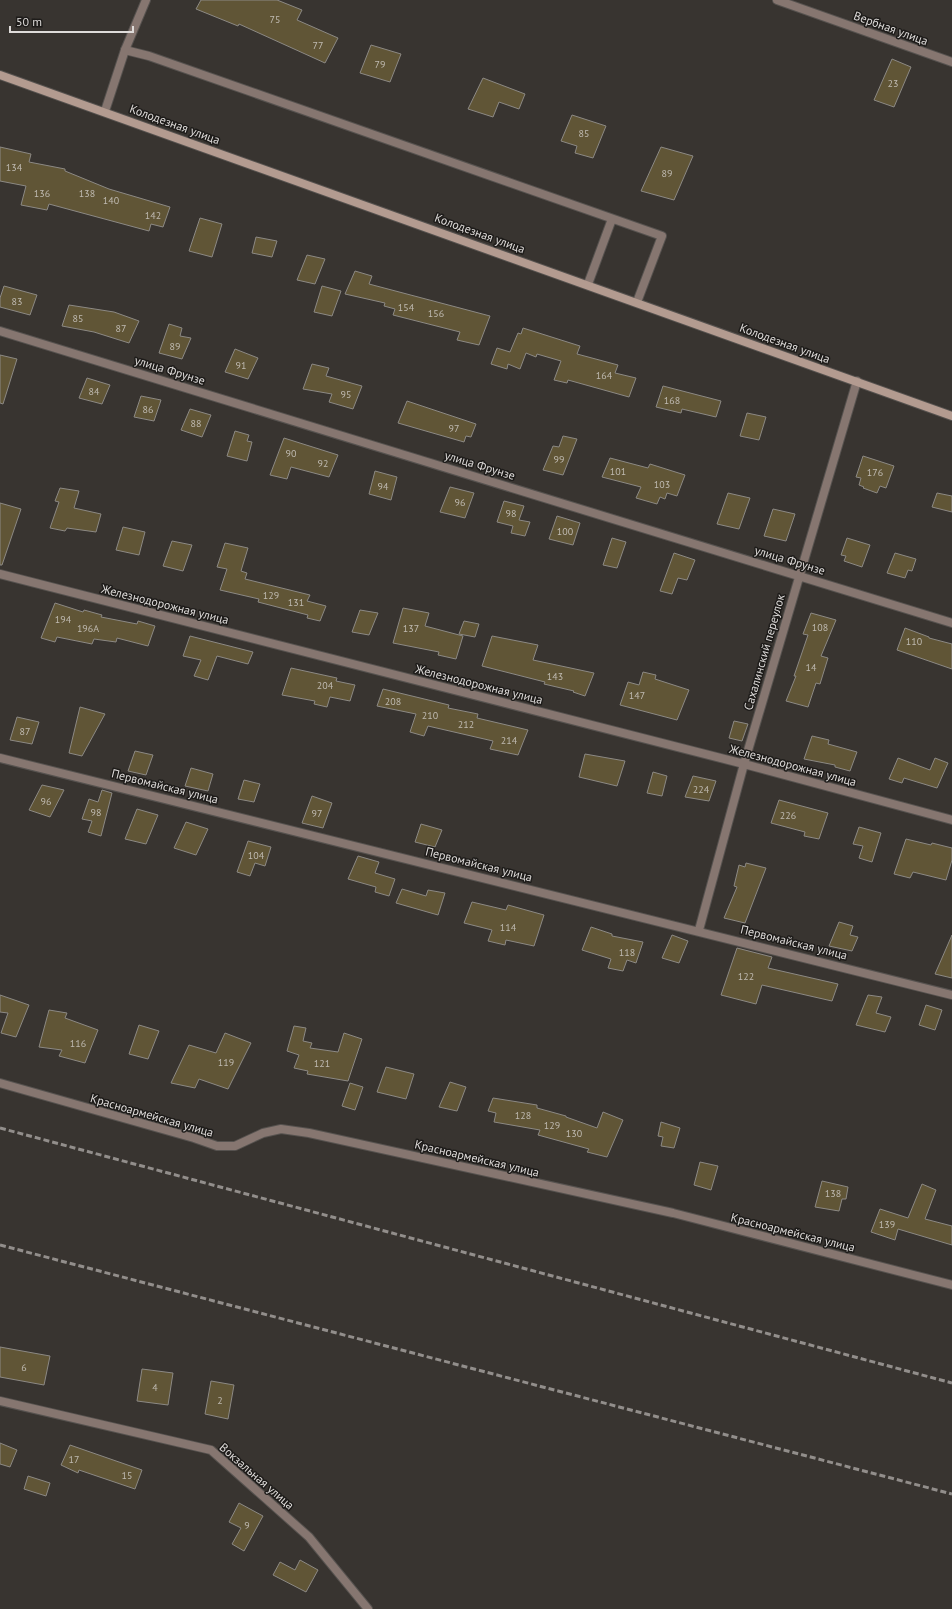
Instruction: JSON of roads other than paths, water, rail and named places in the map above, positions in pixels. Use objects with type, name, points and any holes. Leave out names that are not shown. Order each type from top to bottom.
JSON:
[{"type":"main road","name":"Колодезная улица","points":[[0,75],[588,284],[952,416]]},
{"type":"street","points":[[105,112],[125,50],[146,0]]},
{"type":"street","name":"Вербная улица","points":[[777,0],[952,62]]},
{"type":"street","points":[[125,50],[149,56],[662,236],[637,302]]},
{"type":"street","points":[[588,284],[612,219]]},
{"type":"street","name":"улица Фрунзе","points":[[0,331],[952,623]]},
{"type":"street","name":"Сахалинский переулок","points":[[699,930],[744,764],[857,381]]},
{"type":"street","name":"Железнодорожная улица","points":[[0,574],[744,764],[952,820]]},
{"type":"street","name":"Первомайская улица","points":[[0,758],[699,930],[952,994]]},
{"type":"street","name":"Красноармейская улица","points":[[0,1083],[194,1138],[217,1146],[235,1146],[263,1133],[281,1129],[309,1133],[673,1213],[952,1285]]},
{"type":"street","name":"Вокзальная улица","points":[[0,1401],[211,1450],[309,1537],[368,1609]]},
{"type":"railway","points":[[0,1128],[952,1383]]},
{"type":"railway","points":[[0,1245],[952,1494]]}]
